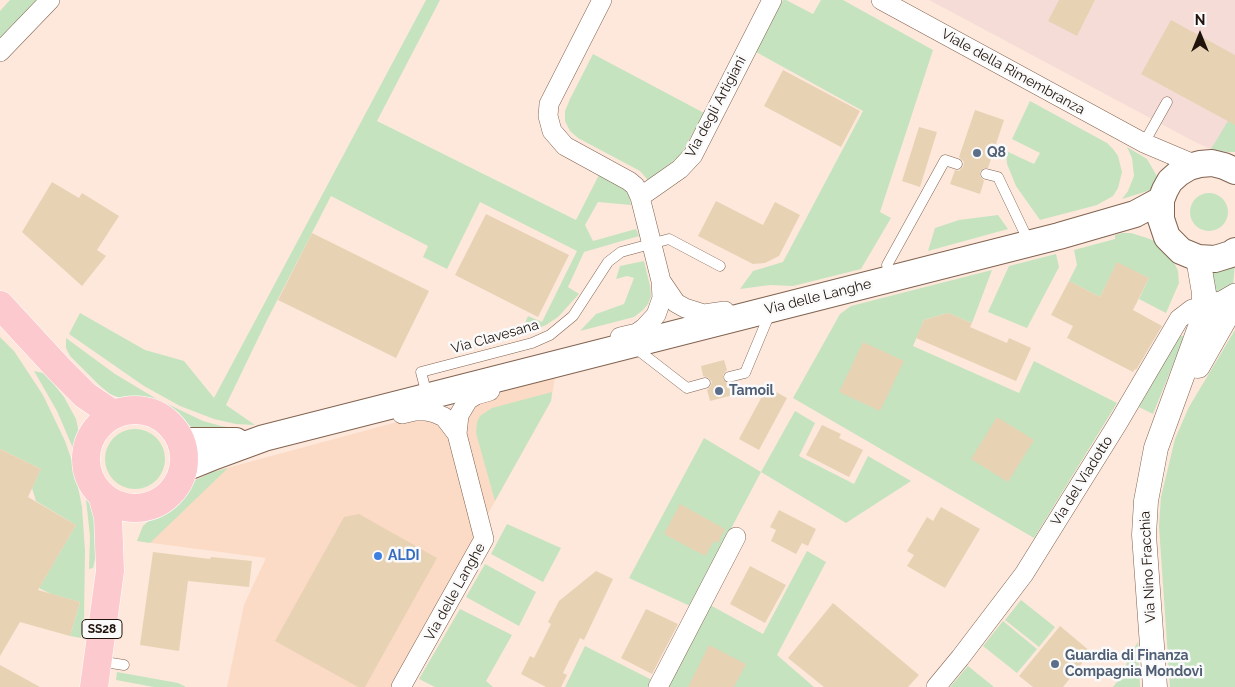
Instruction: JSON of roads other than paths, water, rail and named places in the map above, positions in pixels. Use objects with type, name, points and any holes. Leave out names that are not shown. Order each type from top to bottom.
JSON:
[{"type":"main road","points":[[1196,165],[1212,163],[1235,171]]},
{"type":"main road","name":"Via delle Langhe","points":[[183,469],[264,438],[349,416],[424,384],[536,369],[1030,243],[1135,214],[1166,191],[1179,173],[1196,165]]},
{"type":"main road","points":[[1166,191],[1161,219],[1167,237],[1181,251],[1198,258],[1215,259],[1235,251]]},
{"type":"main road","name":"Via delle Langhe","points":[[1101,224],[1144,222],[1164,229]]},
{"type":"main road","points":[[0,305],[60,370],[85,394],[107,410],[116,414]]},
{"type":"main road","points":[[60,370],[84,405],[92,421],[92,434],[87,450],[86,466],[92,482],[102,495],[124,507],[150,506],[171,492],[179,481],[183,469],[184,455],[181,441],[173,428],[161,417],[147,411],[131,410],[116,414],[102,422],[92,434]]},
{"type":"main road","name":"Via delle Langhe","points":[[181,441],[230,442],[264,438]]},
{"type":"main road","name":"SS28","points":[[96,674],[110,571],[108,516],[102,495]]},
{"type":"main road","name":"SS28","points":[[110,571],[121,537],[137,508]]},
{"type":"street","points":[[0,52],[50,0]]},
{"type":"street","points":[[598,353],[602,346],[609,341],[637,333],[650,322],[660,307],[662,298],[661,281],[640,197],[635,186],[565,146],[557,139],[549,124],[549,104],[602,0]]},
{"type":"street","name":"Via degli Artigiani","points":[[640,197],[680,169],[693,154],[772,0]]},
{"type":"street","name":"Viale della Rimembranza","points":[[881,0],[1144,143]]},
{"type":"street","points":[[1144,143],[1196,165]]},
{"type":"street","points":[[1144,143],[1164,162],[1168,171],[1166,191]]},
{"type":"street","name":"Via Nino Fracchia","points":[[1155,687],[1144,518],[1156,448],[1200,327],[1204,306],[1198,258]]},
{"type":"street","points":[[661,281],[676,303],[694,312],[713,314],[742,307],[766,310]]},
{"type":"street","name":"Via del Viadotto","points":[[936,687],[1024,574],[1118,423],[1173,327],[1185,313],[1223,300],[1235,293]]},
{"type":"street","name":"Via Nino Fracchia","points":[[1167,419],[1235,301]]},
{"type":"street","name":"Via delle Langhe","points":[[401,687],[484,540],[457,434],[459,415],[468,400],[476,394],[510,385],[536,369]]},
{"type":"street","name":"Via delle Langhe","points":[[349,416],[365,420],[380,419],[415,411],[426,411],[444,418],[457,434]]},
{"type":"street","points":[[658,687],[736,536]]},
{"type":"lane","points":[[1144,143],[1167,102]]},
{"type":"lane","points":[[890,278],[887,265],[945,160],[957,164]]},
{"type":"lane","points":[[986,174],[998,177],[1030,243]]},
{"type":"lane","name":"Via Clavesana","points":[[424,384],[532,343],[550,334],[566,323],[577,311],[608,262],[614,256],[628,249],[669,240],[720,266]]},
{"type":"lane","points":[[729,378],[745,373],[766,310]]},
{"type":"lane","points":[[631,345],[687,388],[705,383]]},
{"type":"lane","points":[[96,674],[124,665]]},
{"type":"place","name":"Q8","points":[[977,153]]},
{"type":"place","name":"Tamoil","points":[[719,391]]},
{"type":"place","name":"ALDI","points":[[378,556]]},
{"type":"place","name":"Guardia di Finanza Compagnia Mondovì","points":[[1055,664]]}]
